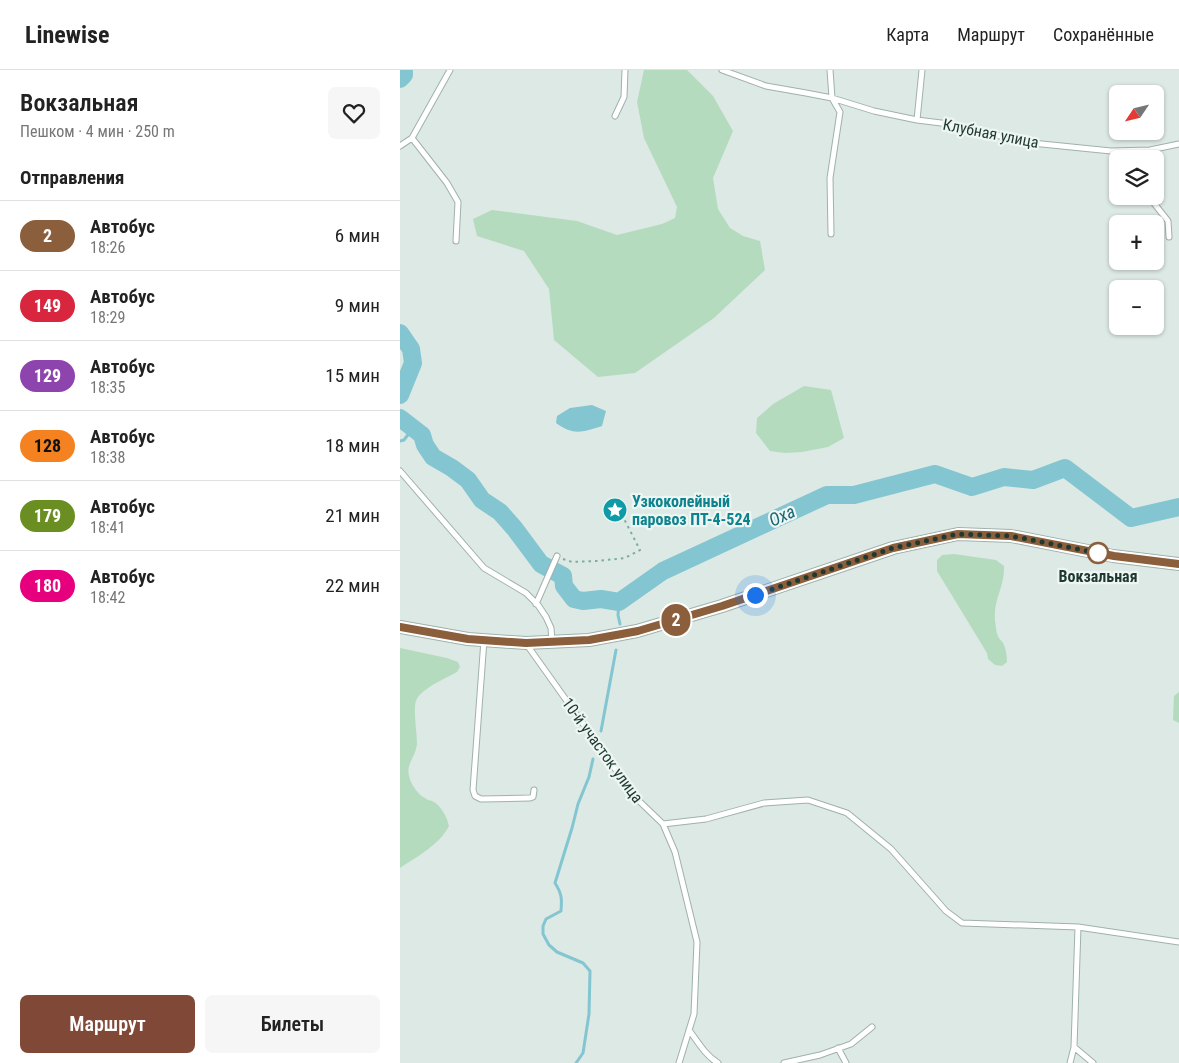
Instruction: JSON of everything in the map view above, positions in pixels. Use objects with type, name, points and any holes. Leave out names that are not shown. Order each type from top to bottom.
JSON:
[{"type":"street","points":[[400,626],[468,639],[526,643],[589,640],[638,631],[722,606],[893,548],[958,534],[1011,536],[1114,556],[1179,564]]},
{"type":"lane","points":[[400,146],[412,138],[450,70]]},
{"type":"lane","points":[[615,116],[624,97],[625,70]]},
{"type":"lane","name":"Клубная улица","points":[[722,70],[766,86],[832,98],[874,111],[916,120],[941,123],[1032,143],[1109,150]]},
{"type":"lane","points":[[830,70],[832,98],[840,112],[830,178],[831,234]]},
{"type":"lane","points":[[916,120],[922,70]]},
{"type":"lane","points":[[412,138],[447,183],[458,202],[456,241]]},
{"type":"lane","name":"Клубная улица","points":[[1150,150],[1179,144]]},
{"type":"lane","points":[[1155,205],[1168,221],[1169,237]]},
{"type":"lane","points":[[400,470],[484,568],[526,593],[536,604],[546,617],[551,628],[552,642]]},
{"type":"lane","points":[[536,604],[556,558]]},
{"type":"lane","points":[[484,640],[473,790],[475,796],[481,799],[530,798],[533,797],[534,790]]},
{"type":"lane","name":"10-й участок улица","points":[[526,643],[636,798],[663,824],[675,852],[697,942],[694,1014],[679,1063]]},
{"type":"lane","points":[[663,824],[706,819],[764,803],[808,800],[847,814],[891,849],[946,912],[962,923],[1078,927],[1179,942]]},
{"type":"lane","points":[[1070,1063],[1074,1047],[1078,927]]},
{"type":"lane","points":[[784,1063],[820,1055],[851,1044],[872,1027]]},
{"type":"lane","points":[[689,1030],[710,1058],[718,1063]]},
{"type":"lane","points":[[1074,1047],[1093,1063]]},
{"type":"lane","points":[[838,1048],[846,1063]]},
{"type":"path","points":[[556,558],[572,562],[597,561],[625,558],[640,550],[622,515]]},
{"type":"green space","points":[[644,70],[687,70],[713,96],[733,131],[713,178],[718,209],[730,228],[743,236],[760,241],[765,270],[714,318],[635,373],[598,377],[554,340],[549,289],[524,251],[477,236],[473,219],[492,210],[577,221],[617,235],[662,224],[675,218],[677,207],[644,138],[637,102]]},
{"type":"green space","points":[[804,386],[831,390],[844,438],[828,447],[802,452],[785,453],[770,451],[756,433],[757,418],[773,404]]},
{"type":"green space","points":[[954,554],[996,560],[1004,566],[1003,580],[995,613],[997,634],[1004,645],[1007,655],[1007,662],[1002,666],[995,665],[988,659],[987,653],[937,571],[937,560],[942,555]]},
{"type":"green space","points":[[400,648],[447,658],[458,662],[460,667],[457,672],[428,688],[416,701],[417,743],[408,772],[412,784],[419,794],[441,808],[449,826],[440,839],[400,868]]},
{"type":"green space","points":[[1179,692],[1179,723],[1173,720],[1174,696]]},
{"type":"water","points":[[592,405],[606,411],[602,426],[578,432],[568,430],[556,423],[557,416],[570,408]]},
{"type":"waterway","name":"Оха","points":[[400,79],[404,75],[404,70]]},
{"type":"waterway","name":"Оха","points":[[400,333],[411,349],[413,363],[400,395]]},
{"type":"waterway","name":"Оха","points":[[400,418],[422,435],[425,445],[433,457],[468,480],[482,500],[500,512],[541,564],[563,576],[564,586],[574,599],[583,601],[601,599],[619,602],[663,571],[827,495],[854,495],[935,474],[972,487],[1004,477],[1033,480],[1065,468],[1131,518],[1179,507]]},
{"type":"waterway","points":[[400,441],[404,440],[413,428]]},
{"type":"waterway","points":[[619,602],[618,615],[620,624]]},
{"type":"waterway","points":[[601,731],[616,650]]},
{"type":"waterway","points":[[576,1063],[583,1053],[589,1014],[590,971],[583,963],[557,952],[549,945],[543,934],[543,926],[546,919],[561,911],[561,897],[555,883],[593,759]]},
{"type":"bus line","name":"2","points":[[400,627],[468,639],[526,643],[589,640],[638,631],[722,606],[893,548],[958,534],[1011,536],[1114,556],[1179,564]]},
{"type":"place","name":"Узкоколейный паровоз ПТ-4-524","points":[[615,510]]},
{"type":"place","name":"Вокзальная","points":[[1098,553]]},
{"type":"route","points":[[755,595],[893,548],[958,534],[1011,536],[1098,553]]}]
